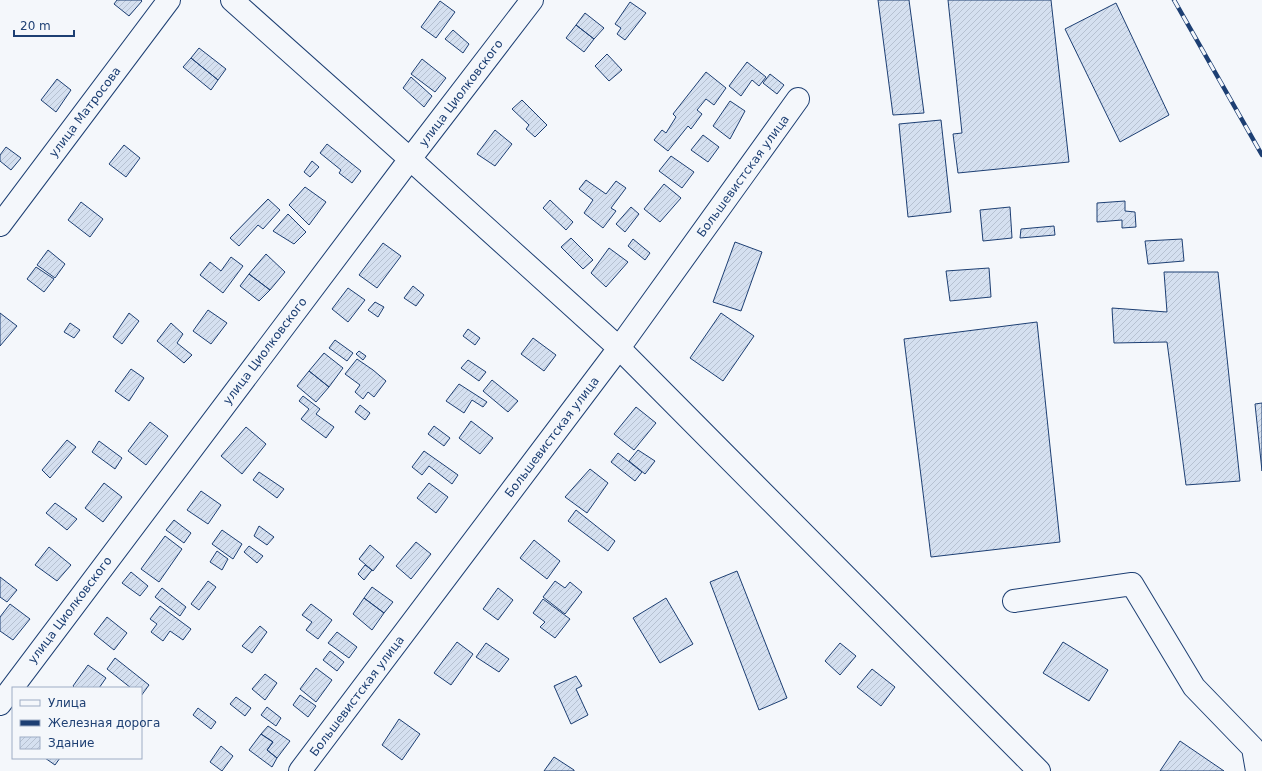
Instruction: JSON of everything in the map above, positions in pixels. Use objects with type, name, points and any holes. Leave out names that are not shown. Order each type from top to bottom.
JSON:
[{"type":"street","name":"улица Матросова","points":[[0,225],[170,0]]},
{"type":"street","points":[[232,0],[619,348],[1036,770]]},
{"type":"street","name":"улица Циолковского","points":[[13,687],[410,159],[532,0]]},
{"type":"street","name":"Большевистская улица","points":[[300,771],[619,348],[798,99]]},
{"type":"street","points":[[1014,601],[1132,584],[1194,688],[1253,748],[1257,771]]},
{"type":"street","name":"улица Циолковского","points":[[0,704],[12,688]]},
{"type":"building","points":[[117,0],[142,1],[129,16],[114,4]]},
{"type":"building","points":[[878,0],[909,0],[924,113],[893,115]]},
{"type":"building","points":[[948,0],[1051,0],[1069,162],[958,173],[953,134],[962,133]]},
{"type":"building","points":[[440,1],[455,12],[436,38],[421,27]]},
{"type":"building","points":[[630,2],[646,13],[625,40],[617,34],[621,28],[615,24]]},
{"type":"building","points":[[1116,3],[1169,115],[1120,142],[1065,29]]},
{"type":"building","points":[[585,13],[604,28],[594,39],[576,25]]},
{"type":"building","points":[[576,25],[594,39],[584,52],[566,38]]},
{"type":"building","points":[[453,30],[469,44],[463,53],[445,39]]},
{"type":"building","points":[[199,48],[226,69],[218,80],[191,58]]},
{"type":"building","points":[[607,54],[622,70],[609,81],[595,66]]},
{"type":"building","points":[[191,58],[218,80],[211,90],[183,67]]},
{"type":"building","points":[[422,59],[446,78],[435,92],[411,74]]},
{"type":"building","points":[[747,62],[766,77],[759,86],[752,80],[741,96],[729,86]]},
{"type":"building","points":[[706,72],[726,88],[714,105],[706,99],[697,110],[702,114],[691,129],[688,126],[668,151],[654,140],[662,130],[666,133],[676,117],[673,114]]},
{"type":"building","points":[[770,74],[784,85],[777,94],[763,83]]},
{"type":"building","points":[[411,77],[432,96],[424,107],[403,88]]},
{"type":"building","points":[[57,79],[71,90],[56,112],[41,100]]},
{"type":"building","points":[[522,100],[547,125],[535,137],[526,129],[529,125],[512,109]]},
{"type":"building","points":[[730,101],[745,111],[730,139],[713,126]]},
{"type":"building","points":[[941,120],[951,212],[908,217],[899,124]]},
{"type":"building","points":[[495,130],[512,144],[495,166],[477,154]]},
{"type":"building","points":[[703,135],[719,147],[708,162],[691,150]]},
{"type":"building","points":[[327,144],[361,171],[352,183],[339,173],[341,170],[320,153]]},
{"type":"building","points":[[124,145],[140,158],[126,177],[109,164]]},
{"type":"building","points":[[6,147],[21,158],[11,170],[0,161],[0,155]]},
{"type":"building","points":[[671,156],[694,172],[682,188],[659,171]]},
{"type":"building","points":[[312,161],[319,167],[310,177],[304,172]]},
{"type":"building","points":[[586,180],[606,194],[616,181],[626,188],[611,208],[616,211],[603,228],[584,213],[593,200],[579,189]]},
{"type":"building","points":[[664,184],[681,198],[660,222],[644,209]]},
{"type":"building","points":[[305,187],[326,202],[309,225],[289,205]]},
{"type":"building","points":[[268,199],[280,210],[263,229],[258,225],[239,246],[230,238]]},
{"type":"building","points":[[550,200],[573,222],[566,230],[543,208]]},
{"type":"building","points":[[1125,201],[1125,211],[1135,212],[1136,227],[1122,228],[1122,220],[1097,222],[1097,203]]},
{"type":"building","points":[[81,202],[103,219],[90,237],[68,220]]},
{"type":"building","points":[[631,207],[639,214],[625,232],[616,224]]},
{"type":"building","points":[[1010,207],[1012,238],[983,241],[980,210]]},
{"type":"building","points":[[288,214],[306,232],[294,244],[273,231]]},
{"type":"building","points":[[1054,226],[1055,235],[1020,238],[1021,229]]},
{"type":"building","points":[[571,238],[593,260],[583,269],[561,247]]},
{"type":"building","points":[[633,239],[650,253],[645,260],[628,246]]},
{"type":"building","points":[[1182,239],[1184,261],[1148,264],[1145,241]]},
{"type":"building","points":[[735,242],[762,252],[741,311],[713,302]]},
{"type":"building","points":[[383,243],[401,256],[377,288],[359,275]]},
{"type":"building","points":[[609,248],[628,262],[606,287],[591,273]]},
{"type":"building","points":[[48,250],[65,264],[55,278],[37,265]]},
{"type":"building","points":[[266,254],[285,272],[270,290],[249,274]]},
{"type":"building","points":[[231,257],[243,266],[223,293],[200,275],[210,262],[221,271]]},
{"type":"building","points":[[36,267],[54,279],[44,292],[27,279]]},
{"type":"building","points":[[989,268],[991,297],[950,301],[946,271]]},
{"type":"building","points":[[1164,272],[1218,272],[1240,481],[1186,485],[1167,342],[1114,343],[1112,308],[1167,312]]},
{"type":"building","points":[[249,274],[270,290],[259,301],[240,286]]},
{"type":"building","points":[[413,286],[424,295],[416,306],[404,298]]},
{"type":"building","points":[[348,288],[365,300],[348,322],[332,309]]},
{"type":"building","points":[[375,302],[384,307],[378,317],[368,310]]},
{"type":"building","points":[[208,310],[227,323],[211,344],[193,331]]},
{"type":"building","points":[[0,313],[17,326],[0,346]]},
{"type":"building","points":[[129,313],[139,321],[122,344],[113,337]]},
{"type":"building","points":[[721,313],[754,336],[723,381],[690,358]]},
{"type":"building","points":[[1037,322],[1060,542],[931,557],[904,339]]},
{"type":"building","points":[[70,323],[80,330],[74,338],[64,332]]},
{"type":"building","points":[[171,323],[183,334],[177,343],[192,355],[184,363],[157,341]]},
{"type":"building","points":[[468,329],[480,338],[475,345],[463,336]]},
{"type":"building","points":[[533,338],[556,355],[544,371],[521,354]]},
{"type":"building","points":[[335,340],[353,353],[347,361],[329,348]]},
{"type":"building","points":[[359,351],[366,356],[363,360],[356,354]]},
{"type":"building","points":[[324,353],[343,368],[329,387],[309,371]]},
{"type":"building","points":[[357,359],[386,381],[374,397],[368,392],[363,399],[355,392],[360,385],[345,374]]},
{"type":"building","points":[[468,360],[486,372],[479,381],[461,368]]},
{"type":"building","points":[[131,369],[144,378],[129,401],[115,391]]},
{"type":"building","points":[[309,371],[329,387],[316,402],[297,386]]},
{"type":"building","points":[[492,380],[518,401],[508,412],[483,391]]},
{"type":"building","points":[[459,384],[487,402],[483,407],[472,400],[464,413],[446,401]]},
{"type":"building","points":[[303,396],[320,409],[316,414],[334,427],[326,438],[301,419],[309,409],[299,401]]},
{"type":"building","points":[[1262,403],[1262,471],[1255,404]]},
{"type":"building","points":[[360,405],[370,413],[365,420],[355,412]]},
{"type":"building","points":[[636,407],[656,423],[634,450],[614,434]]},
{"type":"building","points":[[471,421],[493,438],[480,454],[459,438]]},
{"type":"building","points":[[150,422],[168,436],[146,465],[128,451]]},
{"type":"building","points":[[434,426],[450,438],[444,446],[428,434]]},
{"type":"building","points":[[246,427],[266,444],[242,474],[221,456]]},
{"type":"building","points":[[67,440],[76,447],[50,478],[42,470]]},
{"type":"building","points":[[99,441],[122,458],[115,469],[92,452]]},
{"type":"building","points":[[638,450],[655,461],[645,474],[629,461]]},
{"type":"building","points":[[424,451],[458,475],[452,484],[429,466],[422,475],[412,467]]},
{"type":"building","points":[[618,453],[642,472],[635,481],[611,462]]},
{"type":"building","points":[[590,469],[608,483],[587,513],[565,497]]},
{"type":"building","points":[[259,472],[284,489],[277,498],[253,480]]},
{"type":"building","points":[[104,483],[122,497],[103,522],[85,508]]},
{"type":"building","points":[[429,483],[448,497],[436,513],[417,498]]},
{"type":"building","points":[[201,491],[221,505],[208,524],[187,510]]},
{"type":"building","points":[[55,503],[77,519],[67,530],[46,513]]},
{"type":"building","points":[[576,510],[615,541],[608,551],[568,521]]},
{"type":"building","points":[[174,520],[191,533],[184,543],[166,530]]},
{"type":"building","points":[[259,526],[274,537],[267,545],[254,536]]},
{"type":"building","points":[[222,530],[242,544],[233,559],[212,544]]},
{"type":"building","points":[[165,536],[182,549],[159,582],[141,569]]},
{"type":"building","points":[[534,540],[560,561],[547,579],[520,558]]},
{"type":"building","points":[[416,542],[431,554],[411,579],[396,566]]},
{"type":"building","points":[[370,545],[384,557],[373,571],[359,559]]},
{"type":"building","points":[[249,546],[263,556],[257,563],[244,552]]},
{"type":"building","points":[[49,547],[71,565],[57,581],[35,565]]},
{"type":"building","points":[[217,551],[228,559],[222,570],[210,562]]},
{"type":"building","points":[[365,565],[372,570],[364,580],[358,574]]},
{"type":"building","points":[[737,571],[787,698],[759,710],[710,582]]},
{"type":"building","points":[[131,572],[148,586],[140,596],[122,583]]},
{"type":"building","points":[[0,577],[17,590],[7,602],[0,597]]},
{"type":"building","points":[[208,581],[216,587],[199,610],[191,604]]},
{"type":"building","points":[[555,581],[565,588],[570,582],[582,592],[565,614],[543,597]]},
{"type":"building","points":[[372,587],[393,602],[384,613],[364,598]]},
{"type":"building","points":[[162,588],[186,607],[180,616],[155,597]]},
{"type":"building","points":[[498,588],[513,600],[498,620],[483,609]]},
{"type":"building","points":[[364,598],[384,613],[372,630],[353,614]]},
{"type":"building","points":[[666,598],[693,644],[660,663],[633,618]]},
{"type":"building","points":[[543,599],[570,619],[555,638],[540,627],[545,622],[533,613]]},
{"type":"building","points":[[10,604],[30,619],[13,640],[0,631],[0,617]]},
{"type":"building","points":[[311,604],[332,620],[318,639],[306,630],[312,622],[302,615]]},
{"type":"building","points":[[160,606],[191,629],[183,640],[170,631],[163,641],[151,632],[157,624],[150,619]]},
{"type":"building","points":[[107,617],[127,633],[114,650],[94,634]]},
{"type":"building","points":[[260,626],[267,632],[252,653],[242,646]]},
{"type":"building","points":[[337,632],[357,647],[349,658],[328,643]]},
{"type":"building","points":[[457,642],[473,654],[451,685],[434,673]]},
{"type":"building","points":[[1063,642],[1108,670],[1089,701],[1043,673]]},
{"type":"building","points":[[486,643],[509,659],[499,672],[476,657]]},
{"type":"building","points":[[840,643],[856,656],[840,675],[825,661]]},
{"type":"building","points":[[330,651],[344,662],[337,671],[323,660]]},
{"type":"building","points":[[115,658],[149,685],[142,695],[142,687],[130,687],[107,669]]},
{"type":"building","points":[[88,665],[106,678],[100,687],[73,686]]},
{"type":"building","points":[[316,668],[332,680],[316,702],[300,689]]},
{"type":"building","points":[[872,669],[895,687],[881,706],[857,687]]},
{"type":"building","points":[[265,674],[277,683],[265,700],[252,689]]},
{"type":"building","points":[[576,676],[582,686],[576,689],[588,715],[571,724],[554,686]]},
{"type":"building","points":[[300,695],[316,706],[308,717],[293,705]]},
{"type":"building","points":[[236,697],[251,708],[245,716],[230,704]]},
{"type":"building","points":[[267,707],[281,718],[276,726],[261,715]]},
{"type":"building","points":[[198,708],[216,722],[211,729],[193,715]]},
{"type":"building","points":[[399,719],[420,734],[402,760],[382,745]]},
{"type":"building","points":[[268,726],[290,741],[277,758],[267,750],[273,742],[261,734]]},
{"type":"building","points":[[261,734],[273,742],[267,750],[277,758],[272,767],[249,750]]},
{"type":"building","points":[[1180,741],[1224,771],[1160,771]]},
{"type":"building","points":[[221,746],[233,756],[222,771],[210,762]]},
{"type":"building","points":[[554,757],[574,770],[574,771],[544,771]]},
{"type":"building","points":[[46,759],[59,759],[55,765]]},
{"type":"railway","points":[[1174,0],[1262,155]]}]
